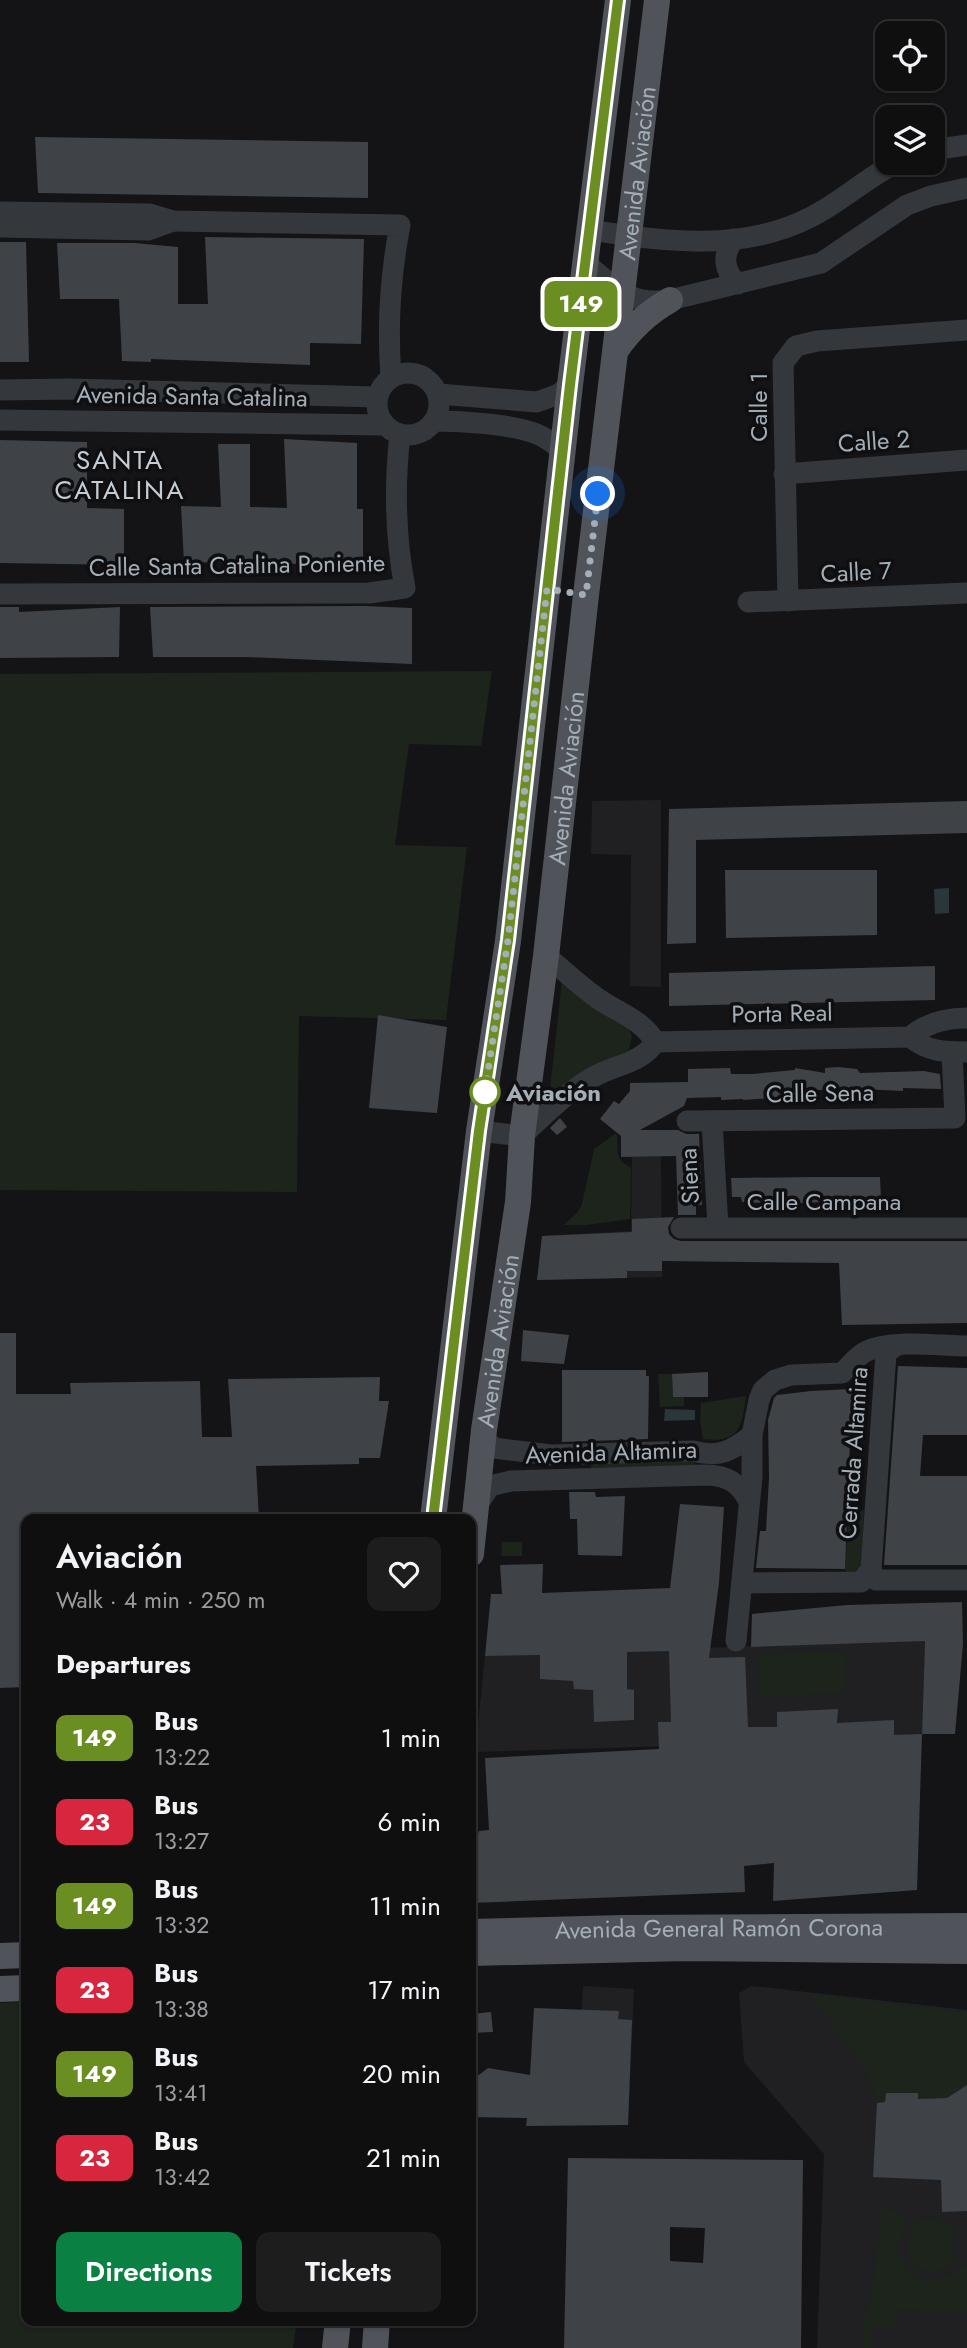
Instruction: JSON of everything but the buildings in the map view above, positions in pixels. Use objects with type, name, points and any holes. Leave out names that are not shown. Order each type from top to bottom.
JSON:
[{"type":"main road","name":"Avenida Aviación","points":[[434,1514],[479,1131],[508,940],[570,385],[618,0]]},
{"type":"main road","name":"Avenida Aviación","points":[[475,1514],[483,1438],[518,1202],[522,1136],[546,956],[614,352],[657,0]]},
{"type":"main road","points":[[614,352],[630,330],[651,311],[670,300]]},
{"type":"main road","points":[[547,589],[586,595]]},
{"type":"main road","name":"Avenida General Ramón Corona","points":[[476,1932],[623,1928],[967,1926]]},
{"type":"main road","name":"Avenida General Ramón Corona","points":[[476,1952],[686,1948],[967,1951]]},
{"type":"main road","points":[[0,1956],[21,1955]]},
{"type":"main road","points":[[0,1989],[21,1988]]},
{"type":"main road","points":[[335,2348],[337,2326]]},
{"type":"main road","points":[[375,2348],[377,2326]]},
{"type":"street","points":[[945,148],[967,145]]},
{"type":"street","points":[[591,230],[664,240],[734,239],[761,235],[790,227],[813,216],[875,175]]},
{"type":"street","points":[[587,264],[622,294],[646,301],[670,300],[821,263],[907,205],[931,196],[967,188]]},
{"type":"street","points":[[0,212],[150,214],[173,221],[400,225],[388,301],[391,377]]},
{"type":"street","points":[[0,227],[148,230],[173,221]]},
{"type":"street","points":[[734,239],[725,257],[730,277],[738,284]]},
{"type":"street","name":"Calle 1","points":[[788,601],[783,363],[796,346],[817,341],[967,331]]},
{"type":"street","points":[[402,373],[424,377],[438,394],[439,403],[434,421],[419,433],[392,430],[377,411],[377,397],[382,385],[391,377],[402,373]]},
{"type":"street","points":[[438,394],[537,402],[559,394],[570,385]]},
{"type":"street","points":[[69,389],[69,420]]},
{"type":"street","name":"Avenida Santa Catalina","points":[[0,390],[69,389],[377,397]]},
{"type":"street","name":"Avenida Santa Catalina","points":[[0,420],[392,430]]},
{"type":"street","points":[[434,421],[468,421],[530,432],[563,451]]},
{"type":"street","name":"Calle Santa Catalina Poniente","points":[[0,594],[369,593],[405,589],[396,527],[392,430]]},
{"type":"street","name":"Calle 2","points":[[785,474],[967,460]]},
{"type":"street","name":"Calle 7","points":[[748,602],[967,593]]},
{"type":"street","points":[[479,1131],[522,1136],[552,1108],[597,1075],[628,1063],[650,1050],[654,1042],[650,1033],[594,996],[546,956]]},
{"type":"street","name":"Porta Real","points":[[654,1042],[910,1037],[922,1027],[967,1018]]},
{"type":"street","name":"Porta Real","points":[[910,1037],[921,1046],[960,1052]]},
{"type":"street","name":"Calle Sena","points":[[687,1121],[955,1118],[960,1052]]},
{"type":"street","name":"Siena","points":[[712,1121],[718,1227]]},
{"type":"street","name":"Calle Campana","points":[[681,1228],[967,1228]]},
{"type":"street","points":[[842,1373],[862,1353],[870,1349],[898,1345],[967,1346]]},
{"type":"street","name":"Cerrada Altamira","points":[[871,1570],[886,1353],[898,1345]]},
{"type":"street","points":[[736,1642],[753,1458],[752,1434],[759,1400],[764,1390],[775,1380],[792,1375],[874,1375],[884,1384]]},
{"type":"street","name":"Avenida Altamira","points":[[483,1438],[494,1448],[551,1455],[693,1451],[719,1454],[733,1450],[752,1434]]},
{"type":"street","points":[[551,1455],[552,1479]]},
{"type":"street","name":"Avenida Altamira","points":[[475,1509],[490,1486],[511,1481],[552,1479],[720,1475],[743,1488],[749,1502]]},
{"type":"street","points":[[743,1583],[861,1582],[871,1570],[876,1580],[967,1580]]},
{"type":"shaded area","points":[[492,671],[481,746],[409,744],[395,845],[467,847],[446,1020],[299,1016],[297,1192],[0,1190],[0,674]]},
{"type":"shaded area","points":[[661,800],[661,987],[630,986],[631,855],[591,854],[592,801]]},
{"type":"shaded area","points":[[949,888],[949,913],[935,914],[934,889]]},
{"type":"shaded area","points":[[562,981],[627,1024],[632,1037],[629,1050],[593,1069],[549,1098]]},
{"type":"shaded area","points":[[615,1134],[621,1161],[631,1168],[630,1219],[564,1225],[578,1212],[582,1204],[594,1149]]},
{"type":"shaded area","points":[[661,1156],[662,1277],[537,1280],[542,1236],[631,1231],[632,1157]]},
{"type":"shaded area","points":[[658,1374],[672,1374],[673,1396],[684,1396],[684,1406],[660,1407]]},
{"type":"shaded area","points":[[746,1396],[740,1425],[731,1436],[715,1440],[703,1439],[701,1403]]},
{"type":"shaded area","points":[[665,1409],[695,1410],[695,1420],[664,1421]]},
{"type":"shaded area","points":[[691,1461],[694,1465],[591,1469],[591,1463]]},
{"type":"shaded area","points":[[864,1510],[862,1570],[848,1573],[845,1569],[849,1512]]},
{"type":"shaded area","points":[[502,1542],[522,1542],[522,1556],[501,1556]]},
{"type":"shaded area","points":[[925,1640],[922,1734],[773,1743],[476,1752],[485,1656]]},
{"type":"shaded area","points":[[846,1651],[845,1693],[759,1697],[757,1654]]},
{"type":"shaded area","points":[[583,1986],[634,1989],[628,2125],[575,2125]]},
{"type":"shaded area","points":[[752,1986],[967,2010],[967,2348],[817,2348],[824,2154],[744,2062],[739,1993]]},
{"type":"shaded area","points":[[809,1994],[967,2012],[967,2087],[955,2092],[955,2098],[918,2099],[917,2093],[886,2093],[885,2102],[877,2103],[860,2063],[828,2019],[809,1999]]},
{"type":"shaded area","points":[[21,2002],[21,2326],[296,2326],[293,2348],[0,2348],[0,2003]]},
{"type":"shaded area","points":[[882,2204],[904,2217],[903,2233],[896,2248],[904,2264],[915,2276],[922,2280],[937,2280],[967,2265],[967,2312],[895,2310],[895,2324],[890,2327],[871,2328],[871,2348],[863,2348],[864,2319],[872,2291]]},
{"type":"shaded area","points":[[919,2219],[935,2220],[959,2229],[952,2244],[953,2251],[959,2258],[940,2271],[916,2270],[913,2264],[908,2250],[908,2237]]},
{"type":"bus line","name":"149","points":[[434,1514],[479,1131],[508,940],[570,385],[618,0]]},
{"type":"place","name":"Aviación","points":[[485,1092]]},
{"type":"district","name":"SANTA CATALINA","points":[[120,474]]},
{"type":"route","points":[[485,1092],[483,1104],[508,940],[547,589],[586,595],[598,494]]}]
